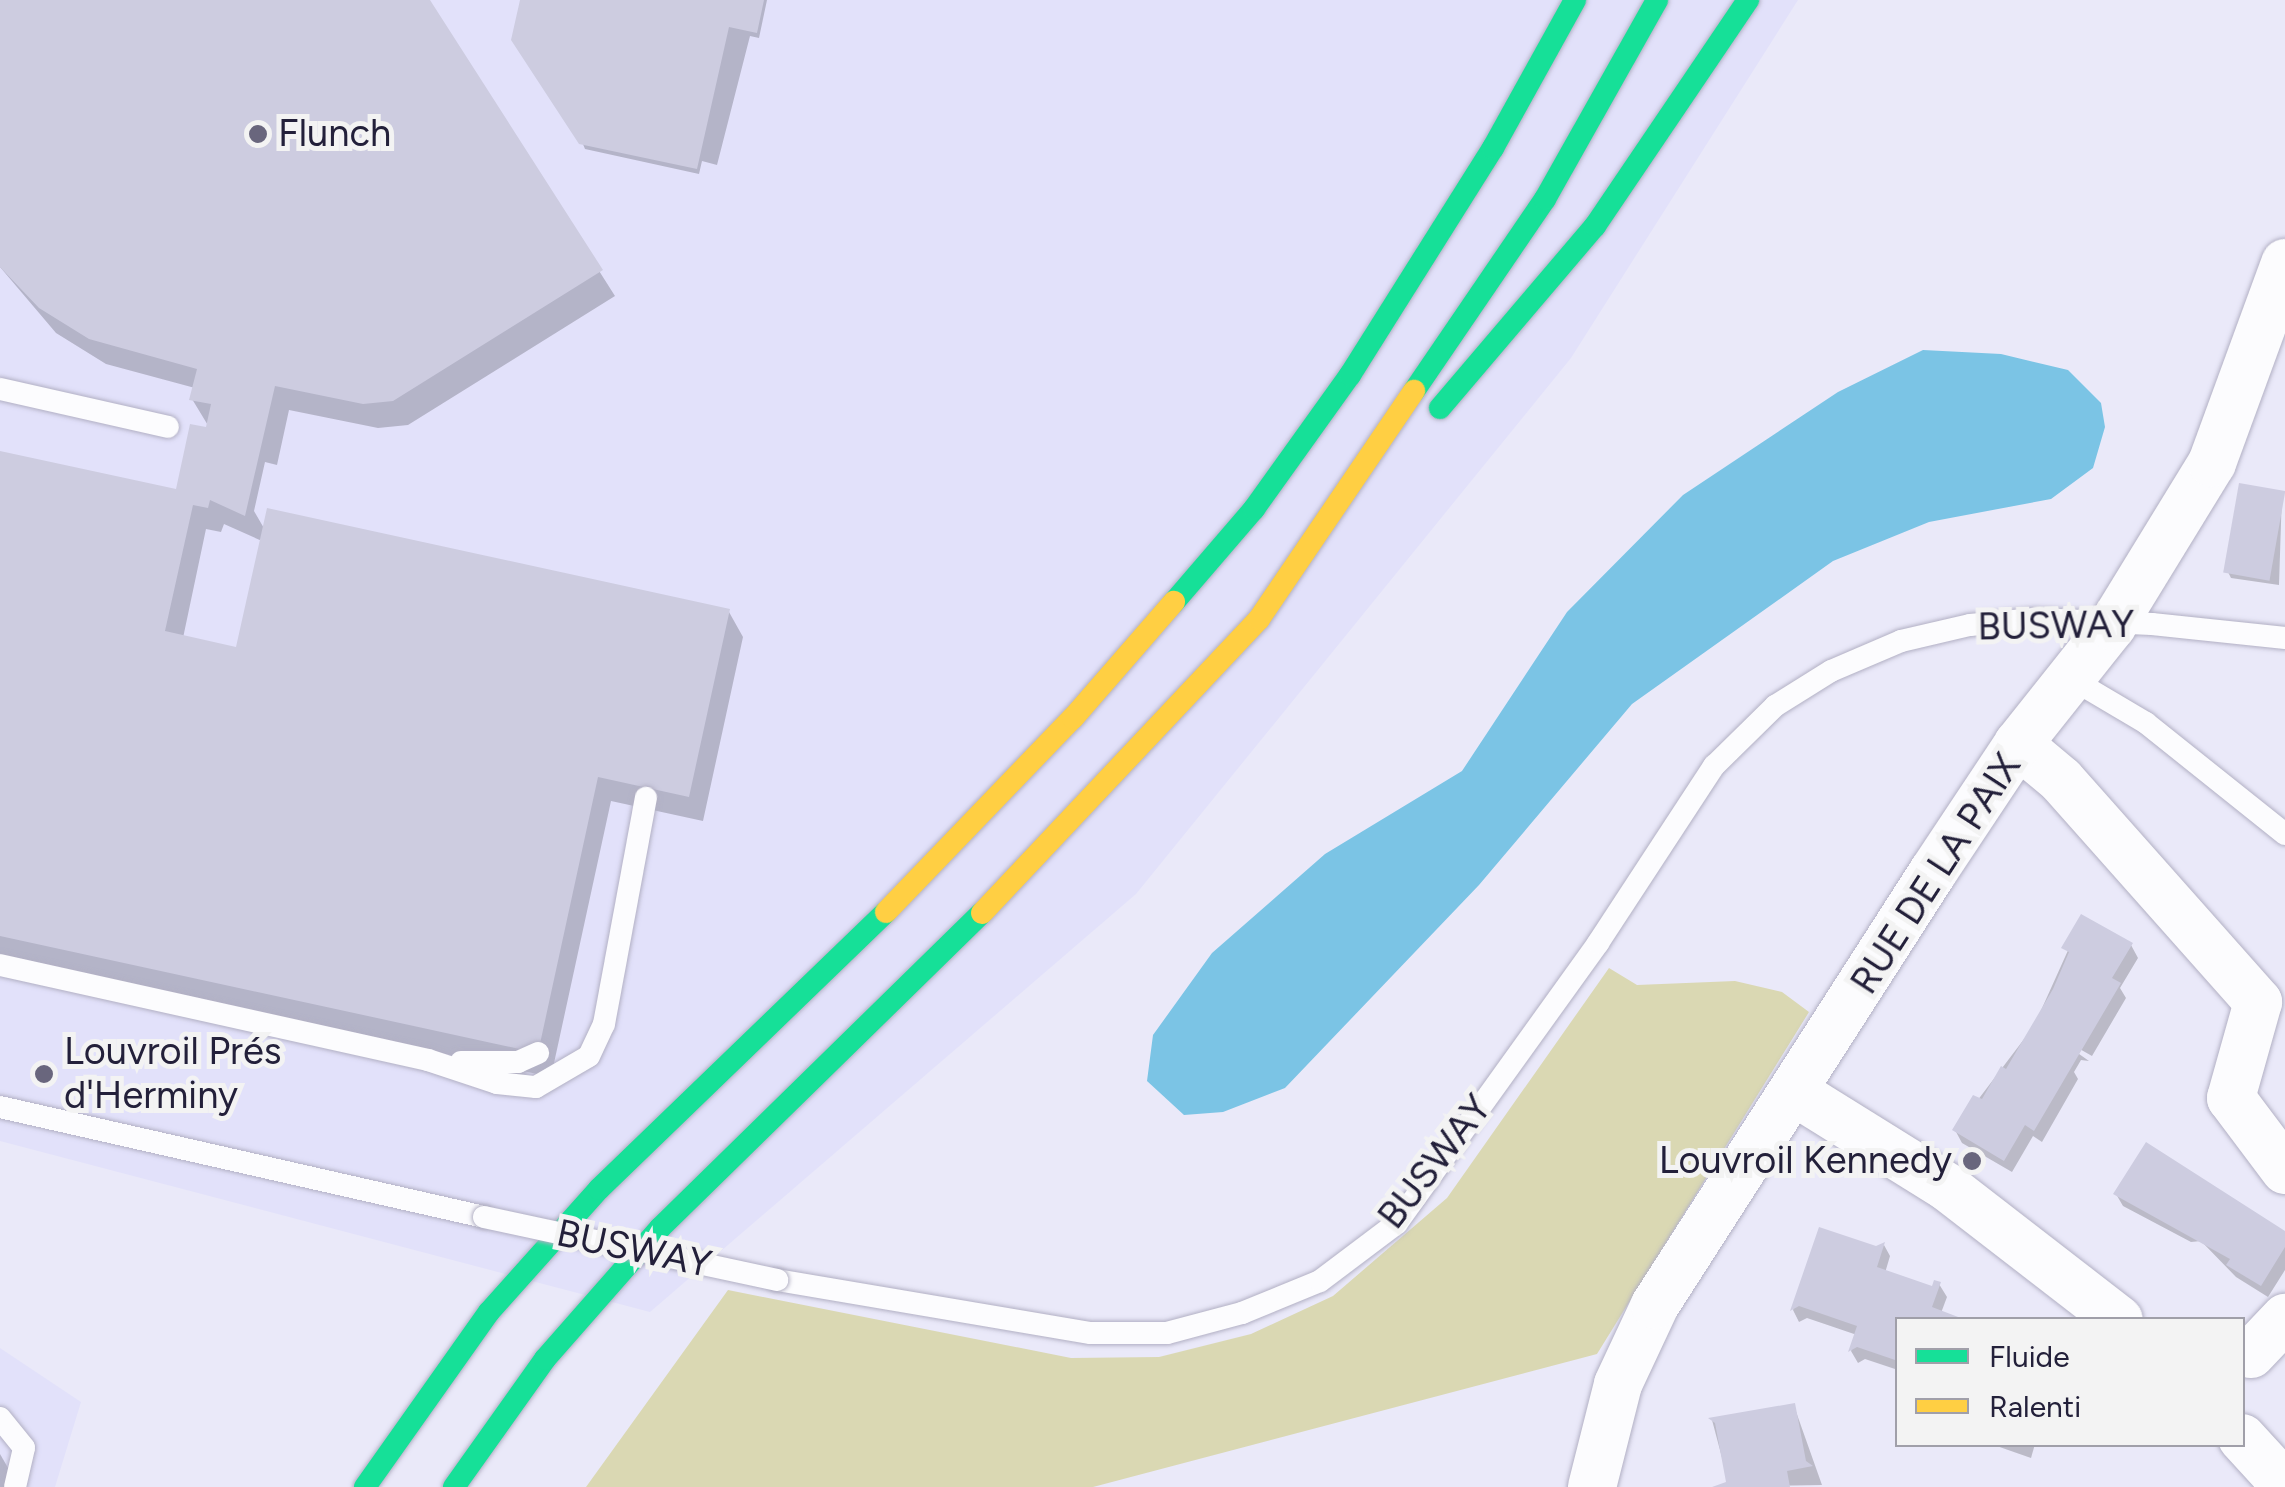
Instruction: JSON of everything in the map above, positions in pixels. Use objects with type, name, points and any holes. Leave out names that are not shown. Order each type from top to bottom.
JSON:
[{"type":"highway","points":[[365,1487],[489,1312],[599,1189],[905,894],[1073,718],[1254,509],[1361,359],[1493,148],[1574,0]]},
{"type":"highway","points":[[1259,620],[1544,199],[1656,0]]},
{"type":"highway","points":[[454,1487],[545,1359],[660,1228],[954,942],[1259,620],[1595,226],[1748,0]]},
{"type":"street","name":"RUE DE LA PAIX","points":[[1592,1487],[1618,1384],[1655,1304],[2018,744],[2112,626],[2212,463],[2285,263]]},
{"type":"street","points":[[2018,744],[2061,780],[2258,1002],[2231,1098],[2285,1170]]},
{"type":"street","points":[[1793,1092],[1947,1187],[2115,1317]]},
{"type":"street","points":[[2251,1354],[2285,1318]]},
{"type":"street","points":[[2245,1441],[2285,1485]]},
{"type":"lane","points":[[0,389],[168,427]]},
{"type":"lane","name":"BUSWAY","points":[[0,1107],[777,1280],[1091,1333],[1167,1333],[1242,1314],[1320,1281],[1396,1223],[1598,944],[1714,766],[1776,706],[1831,671],[1918,637],[2036,620],[2285,638]]},
{"type":"lane","points":[[2070,678],[2146,723],[2285,834]]},
{"type":"lane","points":[[0,965],[428,1060],[497,1083],[536,1086],[566,1075],[589,1056],[604,1024],[646,798]]},
{"type":"lane","points":[[428,1060],[492,1065],[538,1052]]},
{"type":"lane","points":[[0,1418],[24,1448],[15,1487]]},
{"type":"shaded area","points":[[0,0],[1798,0],[1571,358],[1136,894],[650,1312],[0,1141]]},
{"type":"shaded area","points":[[1609,968],[1637,985],[1735,981],[1782,992],[1809,1012],[1597,1354],[1093,1487],[586,1487],[728,1290],[1071,1358],[1159,1357],[1251,1334],[1333,1296],[1447,1198]]},
{"type":"shaded area","points":[[0,1348],[81,1402],[55,1487],[0,1487]]},
{"type":"water","points":[[1923,350],[2001,354],[2068,370],[2101,403],[2105,427],[2093,468],[2051,499],[1929,522],[1833,561],[1632,704],[1479,885],[1285,1088],[1223,1112],[1184,1115],[1147,1081],[1153,1035],[1212,953],[1325,854],[1462,771],[1567,612],[1683,495],[1838,392]]},
{"type":"building","points":[[0,0],[430,0],[603,270],[393,401],[363,404],[275,386],[245,516],[210,500],[208,508],[193,505],[165,631],[236,647],[267,508],[730,609],[689,797],[598,777],[538,1053],[0,936],[0,451],[176,489],[190,424],[206,427],[211,404],[189,400],[197,369],[89,339],[39,308],[0,267]]},
{"type":"building","points":[[520,0],[764,0],[757,33],[729,27],[697,169],[579,144],[511,40]]},
{"type":"building","points":[[2239,483],[2285,491],[2269,581],[2223,573]]},
{"type":"building","points":[[2081,914],[2133,943],[2112,978],[2121,983],[2034,1131],[2025,1125],[2004,1161],[1952,1130],[1973,1095],[1982,1099],[2001,1066],[2006,1069],[2053,989],[2069,952],[2061,948]]},
{"type":"building","points":[[2146,1142],[2285,1231],[2285,1247],[2261,1286],[2226,1265],[2230,1259],[2113,1194]]},
{"type":"building","points":[[1819,1227],[1876,1246],[1885,1242],[1877,1267],[1932,1286],[1934,1280],[1941,1282],[1932,1307],[1958,1317],[1895,1317],[1895,1360],[1857,1347],[1848,1352],[1857,1326],[1799,1306],[1790,1311]]},
{"type":"building","points":[[1795,1403],[1806,1461],[1813,1466],[1787,1471],[1790,1487],[1712,1487],[1726,1482],[1715,1423],[1708,1418]]},
{"type":"traffic: fast","points":[[1174,602],[1254,509],[1350,375],[1493,148],[1575,0]]},
{"type":"traffic: fast","points":[[1414,391],[1545,199],[1657,0]]},
{"type":"traffic: fast","points":[[1440,408],[1595,226],[1748,0]]},
{"type":"traffic: fast","points":[[365,1487],[489,1312],[599,1189],[886,912]]},
{"type":"traffic: fast","points":[[454,1487],[545,1359],[660,1228],[982,913]]},
{"type":"traffic: slow","points":[[982,913],[1259,619],[1414,391]]},
{"type":"traffic: slow","points":[[886,912],[1073,718],[1174,602]]},
{"type":"place","name":"Flunch","points":[[258,134]]},
{"type":"place","name":"Louvroil Prés d'Herminy","points":[[44,1074]]},
{"type":"place","name":"Louvroil Kennedy","points":[[1972,1161]]}]
